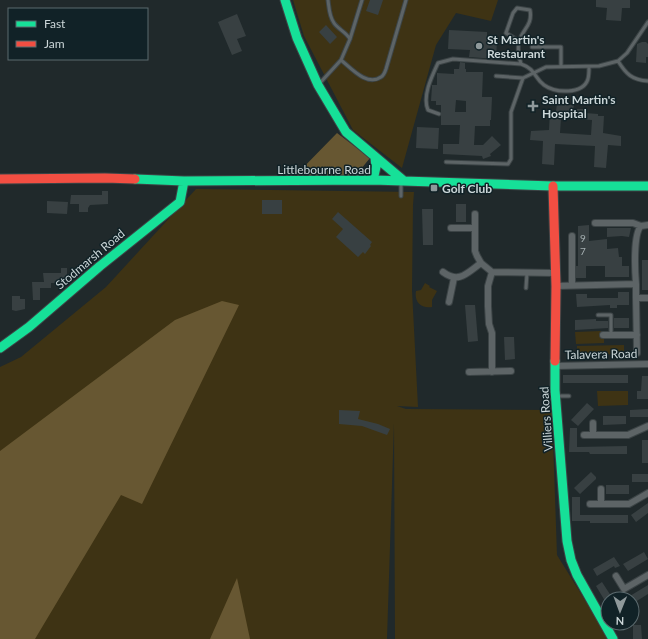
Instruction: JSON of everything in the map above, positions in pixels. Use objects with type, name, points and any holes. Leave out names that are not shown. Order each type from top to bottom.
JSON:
[{"type":"street","points":[[285,0],[297,38],[318,84],[346,132],[402,181]]},
{"type":"street","points":[[373,180],[376,167],[375,157]]},
{"type":"street","name":"Littlebourne Road","points":[[0,179],[105,178],[184,181],[373,180],[553,186],[648,186]]},
{"type":"street","name":"Stodmarsh Road","points":[[0,348],[29,327],[100,266],[180,202],[184,181]]},
{"type":"street","name":"Villiers Road","points":[[553,186],[556,286],[556,396],[567,541],[571,560],[577,574],[613,639]]},
{"type":"street","points":[[475,214],[475,251],[481,263],[492,272],[555,273]]},
{"type":"street","points":[[595,223],[633,223],[641,226],[648,225]]},
{"type":"street","points":[[637,353],[635,255],[638,229],[641,226]]},
{"type":"street","points":[[451,228],[475,228]]},
{"type":"street","points":[[572,236],[572,285]]},
{"type":"street","points":[[443,272],[454,278],[464,275],[481,263]]},
{"type":"street","points":[[492,272],[488,286],[489,324],[492,333],[492,372]]},
{"type":"street","points":[[449,302],[454,278]]},
{"type":"street","points":[[556,286],[636,284]]},
{"type":"street","points":[[636,298],[648,298]]},
{"type":"street","points":[[602,335],[637,334]]},
{"type":"street","name":"Talavera Road","points":[[555,366],[648,364]]},
{"type":"street","points":[[469,372],[511,371]]},
{"type":"street","points":[[593,423],[593,435]]},
{"type":"street","points":[[584,435],[628,434],[648,426]]},
{"type":"street","points":[[601,488],[601,504]]},
{"type":"street","points":[[590,504],[629,504],[648,493]]},
{"type":"street","points":[[616,576],[624,589],[648,575]]},
{"type":"lane","points":[[328,0],[329,12],[334,22],[347,34],[350,39]]},
{"type":"lane","points":[[318,84],[341,60],[350,39],[362,0]]},
{"type":"lane","points":[[341,60],[365,79],[372,80],[381,77],[386,69],[406,0]]},
{"type":"lane","points":[[518,42],[506,32],[513,13],[517,8],[522,8],[530,10],[532,18],[518,42],[518,53],[521,64]]},
{"type":"lane","points":[[496,76],[522,78],[546,67],[589,67],[618,61],[627,53],[648,22]]},
{"type":"lane","points":[[532,47],[561,48],[561,66]]},
{"type":"lane","points":[[439,114],[428,110],[426,106],[428,86],[438,63],[453,59],[521,64],[528,66],[544,85],[557,90],[572,91],[582,88],[588,80],[589,67]]},
{"type":"lane","points":[[618,61],[631,77],[648,81]]},
{"type":"lane","points":[[446,162],[508,164],[512,159],[511,112],[522,78]]},
{"type":"lane","points":[[401,196],[402,181]]},
{"type":"lane","points":[[526,273],[526,288]]},
{"type":"lane","points":[[598,315],[611,315],[611,335]]},
{"type":"lane","points":[[556,396],[569,396]]},
{"type":"shaded area","points":[[293,0],[498,0],[491,21],[456,13],[436,45],[402,168],[353,130],[304,36]]},
{"type":"shaded area","points":[[337,133],[370,158],[356,175],[295,176]]},
{"type":"shaded area","points":[[196,189],[414,192],[412,290],[418,407],[397,406],[406,409],[552,410],[557,555],[600,624],[600,631],[604,631],[609,639],[395,639],[394,423],[387,639],[0,639],[0,367],[21,357],[106,287]]},
{"type":"shaded area","points":[[425,283],[437,291],[432,300],[432,307],[422,306],[416,298],[416,291],[421,290]]},
{"type":"shaded area","points":[[222,301],[239,305],[142,504],[121,495],[35,639],[0,639],[0,451],[175,320]]},
{"type":"shaded area","points":[[601,331],[602,337],[604,337],[604,343],[576,344],[575,332]]},
{"type":"shaded area","points":[[624,345],[624,354],[577,355],[577,346]]},
{"type":"shaded area","points":[[597,391],[628,391],[628,405],[598,406]]},
{"type":"shaded area","points":[[237,578],[250,639],[210,639]]},
{"type":"building","points":[[370,0],[383,0],[378,15],[366,11]]},
{"type":"building","points":[[596,0],[630,0],[630,8],[622,8],[621,21],[606,20],[607,8],[596,7]]},
{"type":"building","points":[[237,14],[246,36],[237,39],[242,51],[232,55],[218,22]]},
{"type":"building","points":[[326,25],[337,37],[330,44],[319,32]]},
{"type":"building","points":[[449,30],[487,32],[487,40],[497,41],[496,59],[469,57],[470,50],[448,49]]},
{"type":"building","points":[[646,42],[648,44],[648,57],[646,57],[646,63],[636,62],[637,44]]},
{"type":"building","points":[[460,62],[465,63],[466,72],[483,72],[482,97],[492,97],[490,126],[475,126],[474,145],[483,145],[492,136],[501,145],[490,154],[491,156],[483,159],[482,156],[443,154],[443,144],[459,144],[460,125],[441,125],[441,105],[436,105],[436,101],[431,101],[432,85],[437,85],[437,73],[454,74],[454,69],[459,69]],"holes":[[[456,100],[466,101],[466,112],[455,112]]]},
{"type":"building","points":[[557,104],[574,105],[573,109],[585,109],[585,113],[604,116],[603,133],[621,136],[621,146],[608,145],[606,168],[594,167],[595,146],[555,144],[554,165],[542,164],[543,141],[530,140],[531,131],[549,130],[550,111],[556,111]],"holes":[[[561,118],[592,120],[591,135],[560,133]]]},
{"type":"building","points":[[417,127],[439,128],[438,149],[416,148]]},
{"type":"building","points":[[102,191],[108,191],[108,204],[90,205],[88,212],[79,212],[79,204],[70,204],[71,195],[102,195]]},
{"type":"building","points":[[262,200],[282,200],[282,214],[262,214]]},
{"type":"building","points":[[47,201],[68,202],[67,214],[47,213]]},
{"type":"building","points":[[456,204],[466,204],[466,222],[456,222]]},
{"type":"building","points":[[422,209],[433,209],[433,245],[423,245]]},
{"type":"building","points":[[338,212],[372,242],[365,254],[363,252],[358,257],[336,237],[343,229],[332,219]]},
{"type":"building","points":[[589,225],[589,241],[607,239],[607,249],[618,248],[619,257],[622,257],[622,266],[629,266],[629,277],[605,277],[605,266],[586,266],[586,278],[576,278],[576,266],[578,266],[578,226]]},
{"type":"building","points":[[607,228],[631,228],[629,237],[607,237]]},
{"type":"building","points":[[642,260],[648,260],[648,290],[642,290]]},
{"type":"building","points":[[61,268],[67,268],[67,280],[62,280],[62,283],[51,283],[51,288],[40,288],[40,300],[33,300],[32,282],[44,282],[43,273],[61,273]]},
{"type":"building","points":[[618,292],[629,292],[629,305],[617,305],[617,308],[610,308],[610,305],[577,307],[576,294],[587,294],[587,298],[618,298]]},
{"type":"building","points":[[12,296],[20,296],[20,299],[25,299],[25,309],[16,311],[12,310]]},
{"type":"building","points":[[465,305],[475,305],[478,341],[468,342]]},
{"type":"building","points":[[614,318],[629,318],[629,328],[614,328]]},
{"type":"building","points":[[596,319],[596,321],[608,321],[608,328],[575,330],[575,320]]},
{"type":"building","points":[[504,337],[514,337],[515,359],[505,360]]},
{"type":"building","points":[[563,375],[628,375],[628,383],[563,383]]},
{"type":"building","points":[[642,376],[648,376],[648,399],[637,399],[637,391],[641,391]]},
{"type":"building","points":[[587,403],[594,409],[578,426],[571,420]]},
{"type":"building","points":[[648,409],[648,417],[630,417],[630,410]]},
{"type":"building","points":[[339,410],[360,411],[358,419],[390,429],[387,435],[362,426],[339,424]]},
{"type":"building","points":[[603,416],[626,416],[626,424],[603,425]]},
{"type":"building","points":[[570,428],[577,428],[577,447],[627,446],[627,454],[590,454],[589,452],[569,452]]},
{"type":"building","points":[[642,440],[648,440],[648,463],[642,463]]},
{"type":"building","points":[[591,472],[596,479],[580,494],[574,488]]},
{"type":"building","points":[[632,474],[648,474],[648,482],[632,482]]},
{"type":"building","points":[[606,485],[629,485],[629,494],[606,494]]},
{"type":"building","points":[[572,497],[580,497],[580,515],[628,515],[628,523],[590,523],[590,521],[572,521]]},
{"type":"building","points":[[648,503],[648,513],[636,522],[631,515]]},
{"type":"building","points":[[644,552],[648,559],[628,571],[623,564]]},
{"type":"building","points":[[614,557],[620,566],[615,568],[614,566],[597,576],[593,569]]},
{"type":"building","points":[[602,582],[608,591],[600,591],[600,593],[596,586]]},
{"type":"building","points":[[648,585],[648,594],[640,599],[640,591],[638,591]]},
{"type":"building","points":[[641,625],[642,639],[633,639],[633,631],[640,631]]},
{"type":"traffic: fast","points":[[285,0],[297,38],[318,85],[346,132],[404,181]]},
{"type":"traffic: fast","points":[[373,180],[376,167],[375,157]]},
{"type":"traffic: fast","points":[[135,179],[184,181],[373,180],[553,186],[648,186]]},
{"type":"traffic: fast","points":[[0,348],[29,327],[100,266],[180,202],[184,181]]},
{"type":"traffic: fast","points":[[555,361],[555,390],[567,541],[571,560],[577,575],[613,639]]},
{"type":"traffic: jam","points":[[0,179],[135,179]]},
{"type":"traffic: jam","points":[[553,186],[556,286],[555,361]]},
{"type":"place","name":"St Martin's Restaurant","points":[[479,46]]},
{"type":"place","name":"Saint Martin's Hospital","points":[[533,106]]},
{"type":"place","name":"Golf Club","points":[[434,188]]}]
